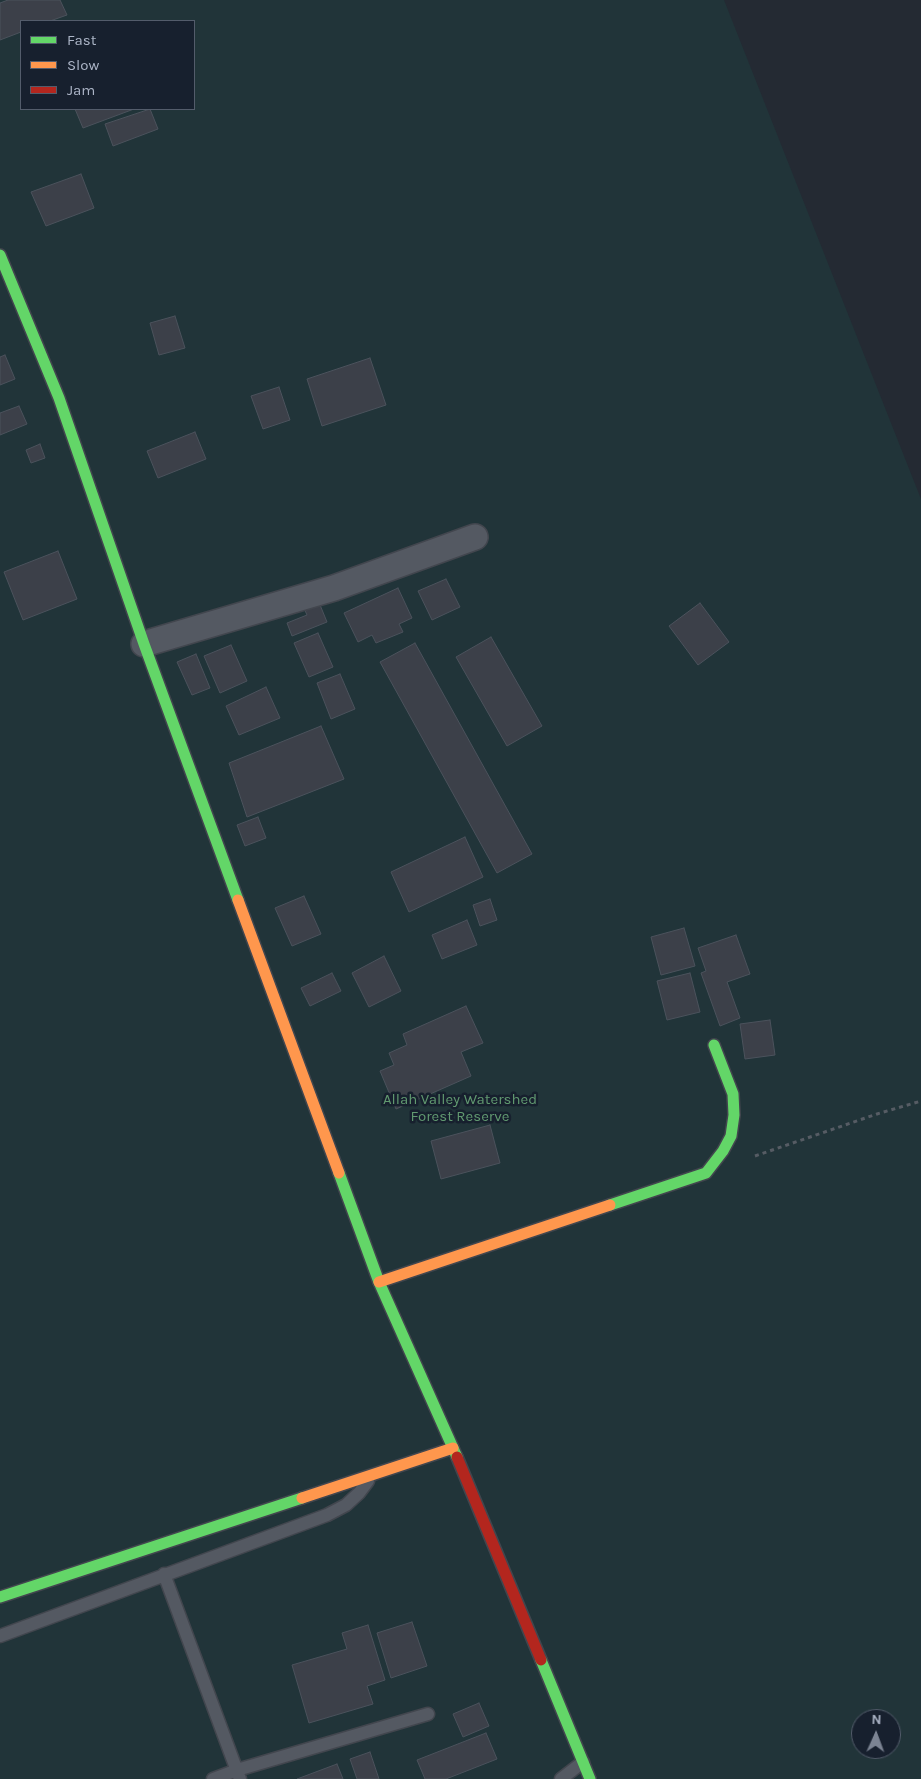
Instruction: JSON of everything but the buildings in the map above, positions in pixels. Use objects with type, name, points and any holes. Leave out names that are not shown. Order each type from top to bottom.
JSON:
[{"type":"street","points":[[0,255],[59,398],[144,644],[378,1282],[453,1448],[590,1779]]},
{"type":"street","points":[[144,644],[334,588],[474,537]]},
{"type":"street","points":[[378,1282],[706,1174],[723,1151],[731,1136],[734,1115],[733,1094],[714,1045]]},
{"type":"street","points":[[0,1597],[453,1448]]},
{"type":"lane","points":[[0,1636],[327,1515],[346,1504],[359,1493],[373,1475]]},
{"type":"lane","points":[[164,1574],[238,1775]]},
{"type":"lane","points":[[213,1779],[238,1775],[428,1714]]},
{"type":"lane","points":[[561,1779],[583,1762]]},
{"type":"path","points":[[750,1158],[877,1114],[921,1101]]},
{"type":"green space","name":"Allah Valley Watershed Forest Reserve","points":[[0,0],[724,0],[921,499],[921,1779],[0,1779]]},
{"type":"traffic: fast","points":[[0,255],[59,398],[144,644],[238,900]]},
{"type":"traffic: fast","points":[[610,1205],[706,1173],[723,1151],[731,1136],[734,1115],[733,1094],[714,1045]]},
{"type":"traffic: fast","points":[[339,1173],[379,1282],[457,1457]]},
{"type":"traffic: fast","points":[[0,1597],[302,1498]]},
{"type":"traffic: fast","points":[[541,1660],[590,1779]]},
{"type":"traffic: slow","points":[[238,900],[339,1173]]},
{"type":"traffic: slow","points":[[379,1282],[610,1205]]},
{"type":"traffic: slow","points":[[302,1498],[453,1448]]},
{"type":"traffic: jam","points":[[457,1457],[541,1660]]}]
